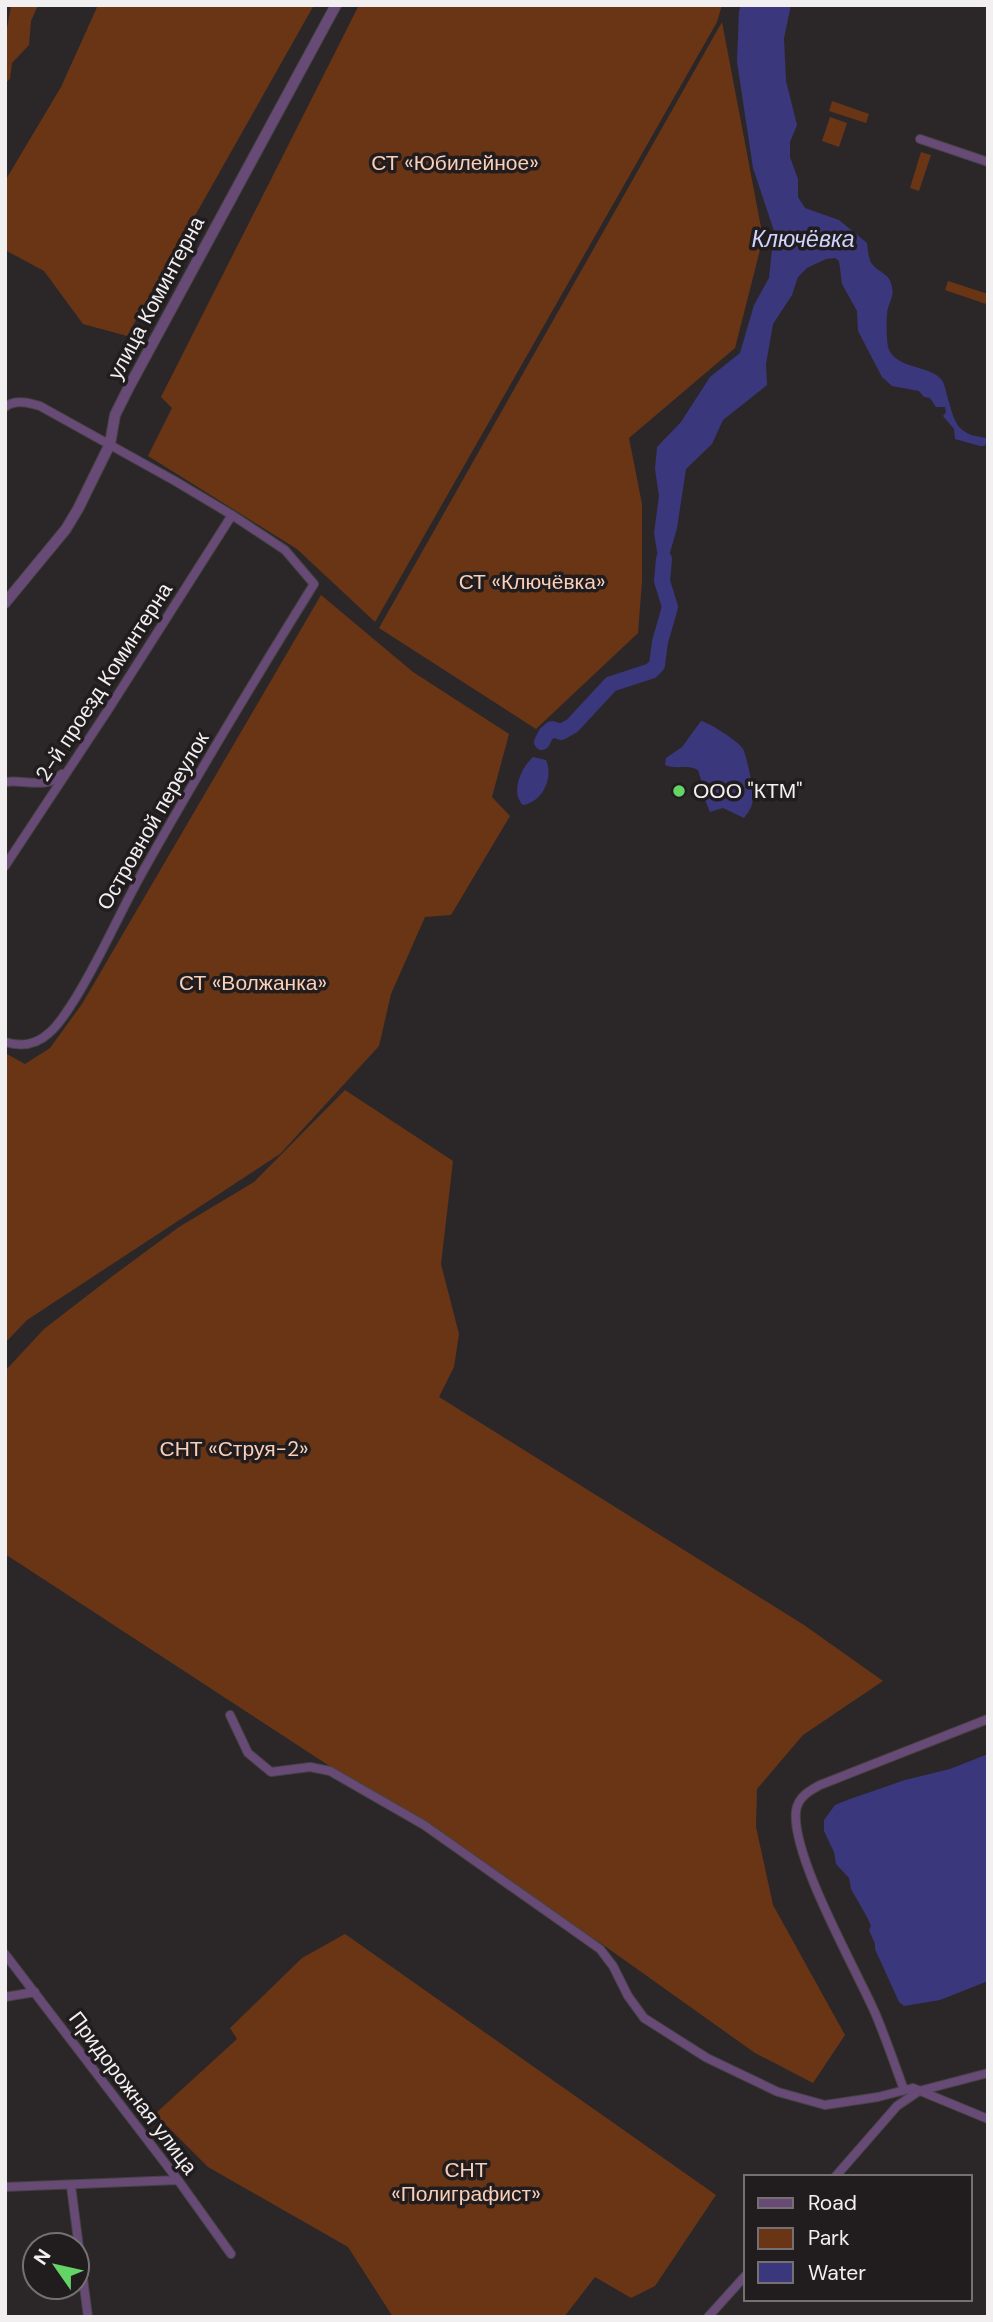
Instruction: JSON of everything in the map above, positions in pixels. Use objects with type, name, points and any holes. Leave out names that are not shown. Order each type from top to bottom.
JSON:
[{"type":"street","name":"улица Коминтерна","points":[[5,603],[66,528],[110,444],[116,415],[129,387],[336,5]]},
{"type":"street","points":[[920,139],[988,162]]},
{"type":"street","points":[[5,407],[25,402],[40,406],[232,515]]},
{"type":"street","name":"Островной переулок","points":[[5,1042],[20,1046],[35,1043],[50,1033],[64,1017],[89,977],[137,882],[201,771],[314,584],[285,550],[232,515]]},
{"type":"street","name":"2-й проезд Коминтерна","points":[[5,866],[232,515]]},
{"type":"street","points":[[5,782],[55,781],[72,764]]},
{"type":"street","points":[[230,1715],[248,1753],[271,1772],[310,1767],[330,1771],[424,1825],[600,1949],[644,2018],[707,2058],[778,2092],[825,2105],[913,2088],[988,2119]]},
{"type":"street","points":[[904,2090],[876,2017],[816,1886],[796,1826],[796,1810],[806,1792],[820,1785],[988,1719]]},
{"type":"street","name":"Придорожная улица","points":[[5,1954],[178,2180],[231,2254]]},
{"type":"street","points":[[5,1997],[35,1992]]},
{"type":"street","points":[[837,2175],[897,2106],[919,2091],[988,2073]]},
{"type":"street","points":[[5,2187],[178,2180]]},
{"type":"street","points":[[71,2186],[86,2316]]},
{"type":"street","points":[[708,2317],[744,2277]]},
{"type":"green space","points":[[11,5],[38,5],[31,21],[29,45],[12,63],[10,79],[5,83],[5,40]]},
{"type":"green space","points":[[98,5],[314,5],[127,336],[83,324],[44,271],[5,250],[5,181],[61,87]]},
{"type":"green space","name":"СТ «Юбилейное»","points":[[359,5],[722,5],[717,22],[375,622],[297,549],[148,456],[172,408],[161,397]]},
{"type":"green space","name":"СТ «Ключёвка»","points":[[722,22],[763,238],[735,348],[629,438],[642,504],[642,581],[638,633],[536,729],[379,628]]},
{"type":"green space","points":[[832,101],[869,114],[866,123],[829,111]]},
{"type":"green space","points":[[830,117],[847,123],[839,147],[822,141]]},
{"type":"green space","points":[[921,152],[931,155],[919,191],[910,188]]},
{"type":"green space","points":[[948,281],[988,294],[986,304],[945,290]]},
{"type":"green space","name":"СТ «Волжанка»","points":[[321,595],[413,672],[509,734],[492,797],[510,816],[451,915],[425,917],[391,994],[379,1046],[280,1154],[27,1320],[5,1343],[5,1053],[25,1064],[50,1048],[82,1004]]},
{"type":"green space","name":"СНТ «Струя-2»","points":[[345,1090],[453,1161],[441,1264],[459,1334],[454,1367],[439,1397],[804,1625],[883,1681],[803,1735],[757,1789],[756,1827],[773,1905],[845,2035],[813,2083],[755,2053],[602,1944],[5,1554],[5,1371],[44,1329],[114,1275],[179,1227],[254,1182]]},
{"type":"green space","name":"СНТ «Полиграфист»","points":[[345,1934],[716,2195],[655,2286],[631,2298],[595,2277],[564,2317],[393,2317],[348,2247],[208,2167],[155,2114],[237,2039],[230,2028],[302,1958]]},
{"type":"water","name":"Ключёвка","points":[[741,5],[791,5],[784,38],[786,81],[797,125],[790,142],[790,157],[798,179],[798,197],[805,208],[839,220],[867,243],[871,262],[891,282],[892,295],[887,316],[889,350],[899,361],[940,378],[958,425],[968,434],[988,438],[988,442],[980,446],[955,439],[954,429],[943,416],[945,407],[936,407],[930,398],[924,397],[919,391],[892,386],[882,377],[858,331],[857,311],[842,284],[839,261],[835,258],[826,259],[807,268],[798,277],[792,295],[773,324],[766,364],[767,385],[723,420],[712,444],[686,469],[677,528],[662,581],[654,533],[659,496],[655,469],[657,447],[681,422],[710,377],[740,353],[754,305],[769,278],[774,231],[753,168],[737,62]]},
{"type":"water","points":[[701,721],[724,733],[743,749],[753,799],[744,818],[723,808],[710,812],[698,770],[665,765],[666,758],[682,747]]},
{"type":"water","points":[[533,757],[546,760],[547,781],[536,799],[523,805],[517,794],[517,787],[525,767]]},
{"type":"water","points":[[988,1754],[988,1981],[940,2000],[904,2006],[899,2002],[875,1949],[869,1930],[871,1926],[851,1889],[849,1878],[836,1864],[834,1852],[824,1831],[824,1820],[835,1805],[905,1780],[950,1769]]},
{"type":"waterway","name":"Ключёвка","points":[[542,742],[552,729],[561,732],[572,726],[611,684],[651,671],[657,665],[660,642],[670,607],[662,581],[664,559]]},
{"type":"place","name":"ООО \"КТМ\"","points":[[679,791]]}]
